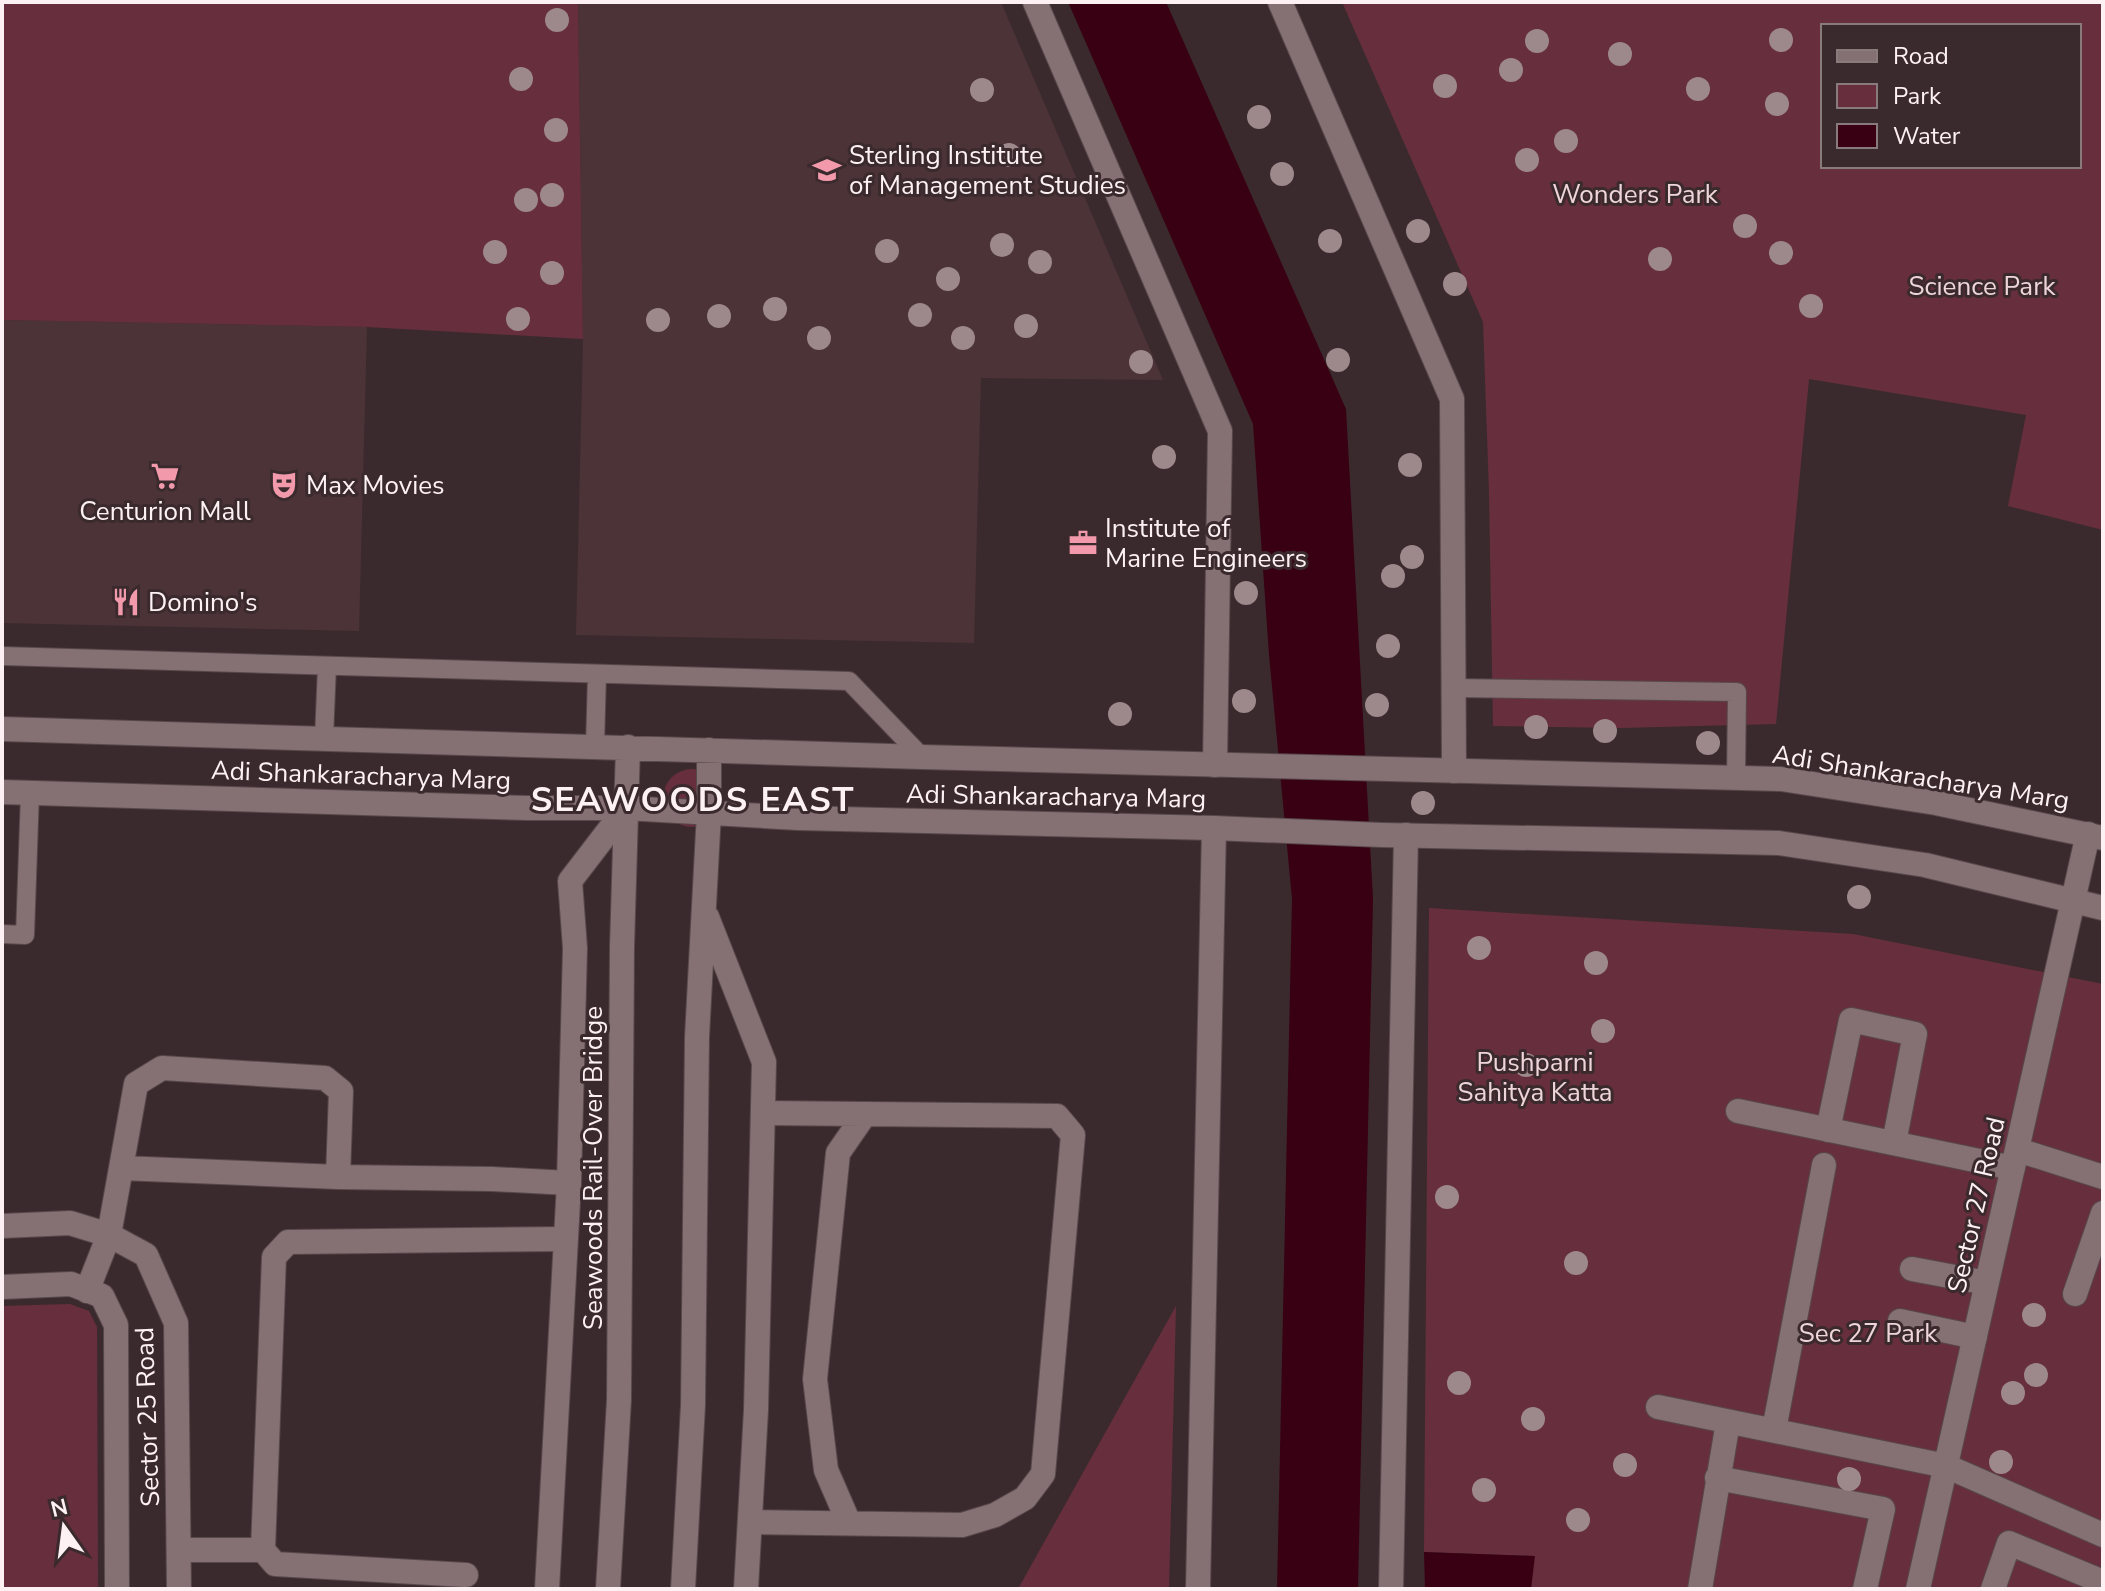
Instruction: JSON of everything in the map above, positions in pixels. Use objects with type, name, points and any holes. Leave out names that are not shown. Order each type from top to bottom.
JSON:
[{"type":"street","points":[[1035,2],[1220,431],[1215,765]]},
{"type":"street","points":[[1280,2],[1452,399],[1454,771]]},
{"type":"street","name":"Adi Shankaracharya Marg","points":[[2,729],[1781,779],[1936,803],[2096,836]]},
{"type":"street","name":"Seawoods Rail-Over Bridge","points":[[608,1589],[619,1400],[622,947],[628,747]]},
{"type":"street","points":[[683,1589],[693,1405],[697,1037],[705,911],[709,750]]},
{"type":"street","name":"Adi Shankaracharya Marg","points":[[2,792],[513,808],[626,808],[798,818],[1779,843],[1925,865],[2103,908]]},
{"type":"street","points":[[547,1589],[569,1183],[575,948],[570,881],[626,808]]},
{"type":"street","points":[[1198,1589],[1214,828]]},
{"type":"street","points":[[1391,1589],[1394,835]]},
{"type":"street","name":"Sector 27 Road","points":[[1918,1589],[2074,900],[2096,836]]},
{"type":"street","points":[[705,911],[764,1062],[756,1410],[746,1589]]},
{"type":"street","points":[[1828,1130],[1851,1020],[1915,1034],[1894,1143]]},
{"type":"street","points":[[2,1287],[71,1284],[87,1291],[109,1235],[136,1084],[162,1068],[325,1078],[341,1091],[338,1177]]},
{"type":"street","points":[[1738,1111],[1894,1143],[2016,1159],[2103,1177]]},
{"type":"street","points":[[750,1522],[962,1525],[995,1515],[1025,1498],[1043,1474],[1073,1135],[1057,1116],[763,1113]]},
{"type":"street","points":[[849,1523],[826,1470],[815,1379],[838,1153],[865,1114]]},
{"type":"street","points":[[1774,1430],[1824,1165]]},
{"type":"street","points":[[121,1168],[569,1183]]},
{"type":"street","points":[[2075,1294],[2103,1213]]},
{"type":"street","name":"Sector 25 Road","points":[[2,1226],[70,1223],[109,1235],[146,1255],[176,1323],[179,1589]]},
{"type":"street","points":[[466,1575],[275,1564],[263,1550],[274,1257],[288,1242],[565,1239]]},
{"type":"street","points":[[1912,1269],[1987,1283]]},
{"type":"street","name":"Sector 25 Road","points":[[87,1291],[102,1296],[116,1325],[117,1589]]},
{"type":"street","points":[[1900,1321],[1975,1337]]},
{"type":"street","points":[[1658,1407],[1946,1466],[2103,1535]]},
{"type":"street","points":[[1700,1589],[1728,1422]]},
{"type":"street","points":[[1717,1478],[1883,1509],[1865,1589]]},
{"type":"street","points":[[1993,1589],[2009,1543],[2103,1582]]},
{"type":"street","points":[[179,1550],[263,1550]]},
{"type":"lane","points":[[2,656],[849,681],[922,757]]},
{"type":"lane","points":[[324,738],[327,666]]},
{"type":"lane","points":[[595,746],[597,674]]},
{"type":"lane","points":[[1454,688],[1737,692],[1736,778]]},
{"type":"lane","points":[[2,934],[25,935],[30,793]]},
{"type":"shaded area","name":"Sterling Institute of Management Studies","points":[[578,2],[1001,2],[1163,380],[981,378],[974,643],[576,635],[583,339]]},
{"type":"shaded area","name":"Centurion Mall","points":[[2,320],[367,327],[359,631],[2,623]]},
{"type":"green space","points":[[2,2],[578,2],[583,339],[367,327],[2,320]]},
{"type":"green space","name":"Wonders Park","points":[[1342,2],[2103,2],[2103,530],[2008,506],[2026,415],[1809,379],[1776,724],[1620,728],[1493,726],[1483,322]]},
{"type":"green space","points":[[692,769],[713,777],[721,798],[713,819],[692,827],[671,819],[663,798],[671,777]]},
{"type":"green space","name":"Sec 27 Park","points":[[1429,908],[1853,934],[2103,984],[2103,1589],[1531,1589],[1534,1556],[1424,1552]]},
{"type":"green space","points":[[70,1304],[89,1311],[97,1327],[98,1589],[2,1589],[2,1306]]},
{"type":"green space","points":[[1176,1306],[1169,1589],[1018,1589]]},
{"type":"water","points":[[1068,2],[1166,2],[1346,409],[1373,899],[1358,1589],[1277,1589],[1292,899],[1269,655],[1253,424]]},
{"type":"water","points":[[1424,1552],[1535,1556],[1531,1589],[1425,1589]]},
{"type":"place","name":"Sterling Institute of Management Studies","points":[[827,170]]},
{"type":"place","name":"Centurion Mall","points":[[165,476]]},
{"type":"place","name":"Max Movies","points":[[284,485]]},
{"type":"place","name":"Institute of Marine Engineers","points":[[1083,543]]},
{"type":"place","name":"Domino's","points":[[126,602]]},
{"type":"district","name":"SEAWOODS EAST","points":[[693,799]]},
{"type":"park label","name":"Science Park","points":[[1982,286]]},
{"type":"park label","name":"Pushparni Sahitya Katta","points":[[1535,1077]]}]
